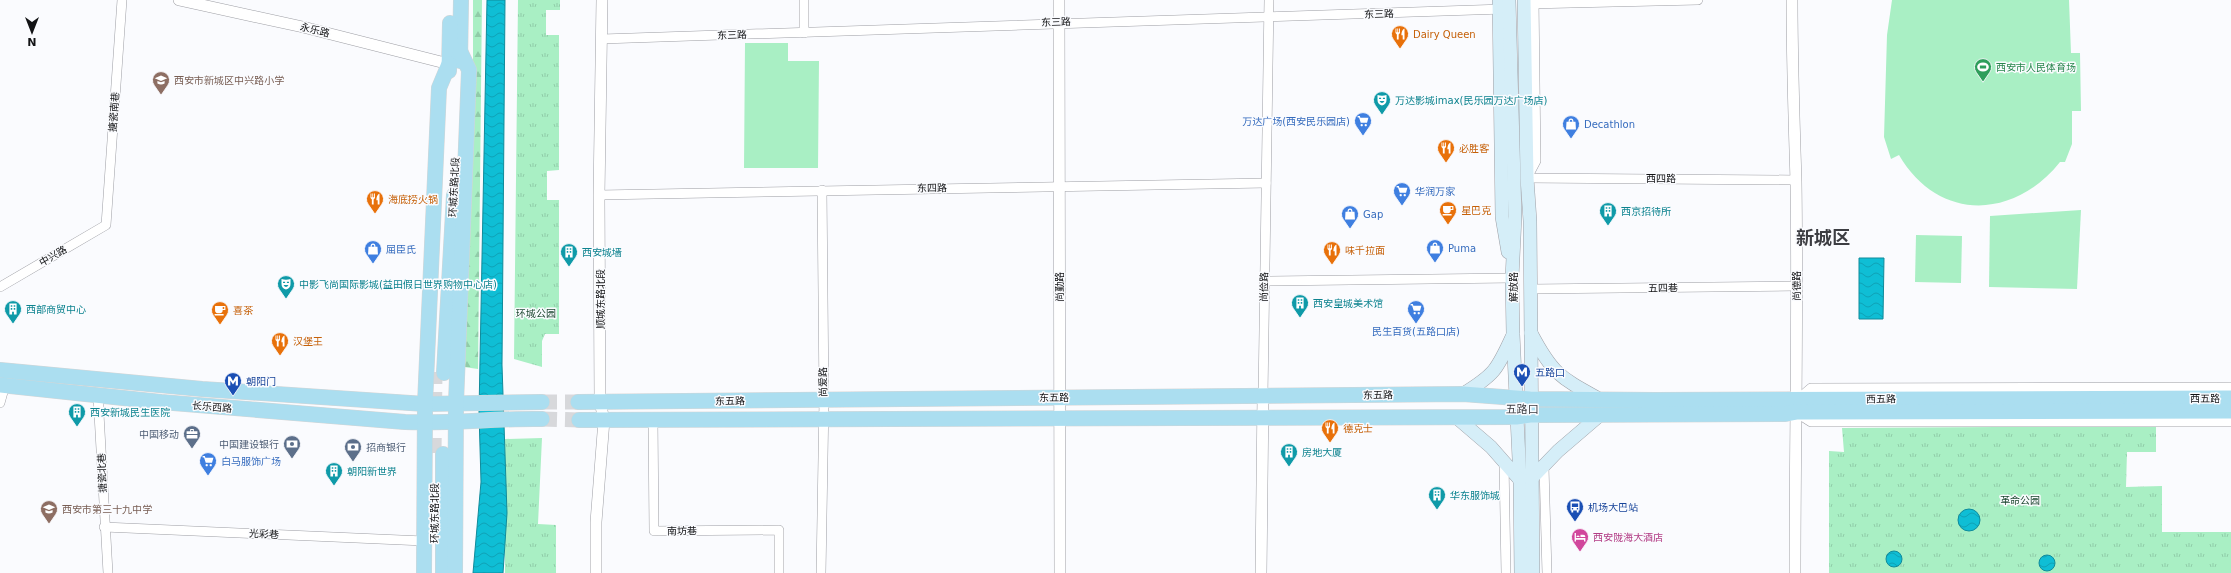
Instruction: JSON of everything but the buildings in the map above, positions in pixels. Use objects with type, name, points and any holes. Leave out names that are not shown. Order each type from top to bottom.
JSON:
[{"type":"main road","name":"环城东路北段","points":[[451,0],[440,373],[460,51],[461,0]]},
{"type":"main road","name":"解放路","points":[[1529,2],[1527,178],[1530,221],[1530,331],[1523,398],[1523,416],[1533,573]]},
{"type":"main road","points":[[1504,4],[1501,163],[1502,217],[1512,278]]},
{"type":"main road","name":"解放路","points":[[1504,4],[1513,149],[1515,217],[1512,278],[1513,334],[1523,398]]},
{"type":"main road","points":[[455,573],[464,420],[456,403],[469,70],[460,51]]},
{"type":"main road","points":[[424,573],[425,404],[439,88],[449,64]]},
{"type":"main road","points":[[1501,163],[1513,149]]},
{"type":"main road","points":[[1530,331],[1550,367],[1565,380],[1601,400]]},
{"type":"main road","points":[[1463,394],[1494,373],[1513,334]]},
{"type":"main road","name":"长乐西路","points":[[0,370],[202,389],[425,404],[456,403]]},
{"type":"main road","name":"长乐西路","points":[[3,385],[98,396],[425,423],[464,420]]},
{"type":"main road","name":"东五路","points":[[578,402],[1463,394],[1523,398]]},
{"type":"main road","name":"西五路","points":[[1523,398],[1796,406],[2231,411]]},
{"type":"main road","name":"西五路","points":[[1523,416],[1785,414],[1796,406],[2231,398]]},
{"type":"main road","points":[[456,403],[542,402]]},
{"type":"main road","points":[[1456,417],[1491,447],[1504,462],[1526,480],[1544,467],[1558,451],[1600,415]]},
{"type":"main road","name":"东五路","points":[[579,420],[1523,416]]},
{"type":"main road","points":[[464,420],[542,419]]},
{"type":"main road","name":"环城东路北段","points":[[434,573],[438,454],[443,573]]},
{"type":"main road","name":"解放路","points":[[1521,573],[1526,480]]},
{"type":"street","name":"搪瓷南巷","points":[[106,225],[122,0]]},
{"type":"street","name":"永乐路","points":[[179,0],[303,27],[449,64]]},
{"type":"street","name":"顺城东路北段","points":[[596,573],[596,522],[604,420],[600,402],[599,194],[602,0]]},
{"type":"street","points":[[804,0],[804,33]]},
{"type":"street","name":"尚勤路","points":[[1059,0],[1060,573]]},
{"type":"street","name":"尚俭路","points":[[1261,573],[1269,0]]},
{"type":"street","points":[[1529,2],[1698,0]]},
{"type":"street","name":"尚德路","points":[[1792,0],[1792,80],[1796,180],[1796,573]]},
{"type":"street","name":"东三路","points":[[602,39],[804,33],[1059,22],[1268,17],[1504,4]]},
{"type":"street","name":"西四路","points":[[1527,178],[1796,180]]},
{"type":"street","name":"东四路","points":[[599,194],[1266,183]]},
{"type":"street","name":"尚爱路","points":[[821,573],[824,418],[822,190]]},
{"type":"street","name":"中兴路","points":[[0,287],[106,225]]},
{"type":"street","points":[[1264,281],[1512,278]]},
{"type":"street","name":"五四巷","points":[[1530,289],[1796,286]]},
{"type":"street","points":[[0,403],[3,385]]},
{"type":"street","points":[[2231,387],[1811,388],[1796,406],[1811,422],[2231,422]]},
{"type":"street","name":"搪瓷北巷","points":[[98,396],[104,527],[108,573]]},
{"type":"street","name":"南坊巷","points":[[653,419],[654,531],[778,530],[779,573]]},
{"type":"street","points":[[1504,462],[1506,573]]},
{"type":"street","points":[[1544,467],[1547,573]]},
{"type":"street","name":"光彩巷","points":[[104,527],[424,541]]},
{"type":"green space","points":[[473,0],[482,0],[478,369],[464,367],[467,162],[473,58]]},
{"type":"green space","name":"环城公园","points":[[518,0],[560,0],[560,10],[546,10],[546,35],[559,35],[559,170],[547,171],[547,200],[559,200],[559,334],[545,334],[542,341],[542,367],[514,359]]},
{"type":"green space","name":"西安市人民体育场","points":[[1892,0],[2069,0],[2071,53],[2080,53],[2081,111],[2072,111],[2072,144],[2065,162],[2060,162],[2041,181],[2021,195],[1999,203],[1977,205],[1955,202],[1934,193],[1915,177],[1899,155],[1891,159],[1884,137],[1887,35]]},
{"type":"green space","points":[[745,43],[788,43],[788,61],[819,61],[818,168],[744,168]]},
{"type":"green space","points":[[2081,210],[2077,289],[1989,287],[1990,216]]},
{"type":"green space","points":[[1916,235],[1962,236],[1961,283],[1915,282]]},
{"type":"green space","name":"革命公园","points":[[2156,426],[2156,452],[2127,452],[2126,487],[2162,486],[2162,532],[2231,532],[2231,573],[1829,573],[1829,451],[1844,452],[1842,428]]},
{"type":"green space","points":[[542,438],[538,524],[556,525],[556,573],[505,573],[505,439]]},
{"type":"water","points":[[487,0],[505,0],[502,365],[507,513],[503,573],[473,573],[481,482],[479,412]]},
{"type":"water","points":[[1859,258],[1884,258],[1883,319],[1859,319]]},
{"type":"water","points":[[1969,509],[1977,512],[1980,520],[1977,528],[1969,531],[1961,528],[1958,520],[1961,512]]},
{"type":"water","points":[[1891,551],[1897,551],[1902,556],[1900,565],[1897,567],[1891,567],[1886,562],[1886,556]]},
{"type":"water","points":[[2044,555],[2050,555],[2055,560],[2053,569],[2050,571],[2044,571],[2039,566],[2039,560]]},
{"type":"tunnel","points":[[434,453],[435,372]]},
{"type":"tunnel","points":[[542,402],[578,402]]},
{"type":"tunnel","points":[[542,419],[579,420]]},
{"type":"place","name":"Dairy Queen","points":[[1400,49]]},
{"type":"place","name":"西安市人民体育场","points":[[1983,82]]},
{"type":"place","name":"西安市新城区中兴路小学","points":[[161,95]]},
{"type":"place","name":"万达影城imax(民乐园万达广场店)","points":[[1382,115]]},
{"type":"place","name":"万达广场(西安民乐园店)","points":[[1363,136]]},
{"type":"place","name":"Decathlon","points":[[1571,139]]},
{"type":"place","name":"必胜客","points":[[1446,163]]},
{"type":"place","name":"华润万家","points":[[1402,206]]},
{"type":"place","name":"海底捞火锅","points":[[375,214]]},
{"type":"place","name":"星巴克","points":[[1448,225]]},
{"type":"place","name":"西京招待所","points":[[1608,226]]},
{"type":"place","name":"Gap","points":[[1350,229]]},
{"type":"place","name":"Puma","points":[[1435,263]]},
{"type":"place","name":"屈臣氏","points":[[373,264]]},
{"type":"place","name":"味千拉面","points":[[1332,265]]},
{"type":"place","name":"西安城墙","points":[[569,267]]},
{"type":"place","name":"中影飞尚国际影城(益田假日世界购物中心店)","points":[[286,299]]},
{"type":"place","name":"西安皇城美术馆","points":[[1300,318]]},
{"type":"place","name":"西部商贸中心","points":[[13,324]]},
{"type":"place","name":"民生百货(五路口店)","points":[[1416,324]]},
{"type":"place","name":"喜茶","points":[[220,325]]},
{"type":"place","name":"汉堡王","points":[[280,356]]},
{"type":"place","name":"五路口","points":[[1522,387]]},
{"type":"place","name":"朝阳门","points":[[233,396]]},
{"type":"place","name":"西安新城民生医院","points":[[77,427]]},
{"type":"place","name":"德克士","points":[[1330,443]]},
{"type":"place","name":"中国移动","points":[[192,449]]},
{"type":"place","name":"中国建设银行","points":[[292,459]]},
{"type":"place","name":"招商银行","points":[[353,462]]},
{"type":"place","name":"房地大厦","points":[[1289,467]]},
{"type":"place","name":"白马服饰广场","points":[[208,476]]},
{"type":"place","name":"朝阳新世界","points":[[334,486]]},
{"type":"place","name":"华东服饰城","points":[[1437,510]]},
{"type":"place","name":"机场大巴站","points":[[1575,522]]},
{"type":"place","name":"西安市第三十九中学","points":[[49,524]]},
{"type":"place","name":"西安陇海大酒店","points":[[1580,552]]},
{"type":"district","name":"新城区","points":[[1823,237]]},
{"type":"district","name":"五路口","points":[[1522,409]]}]
